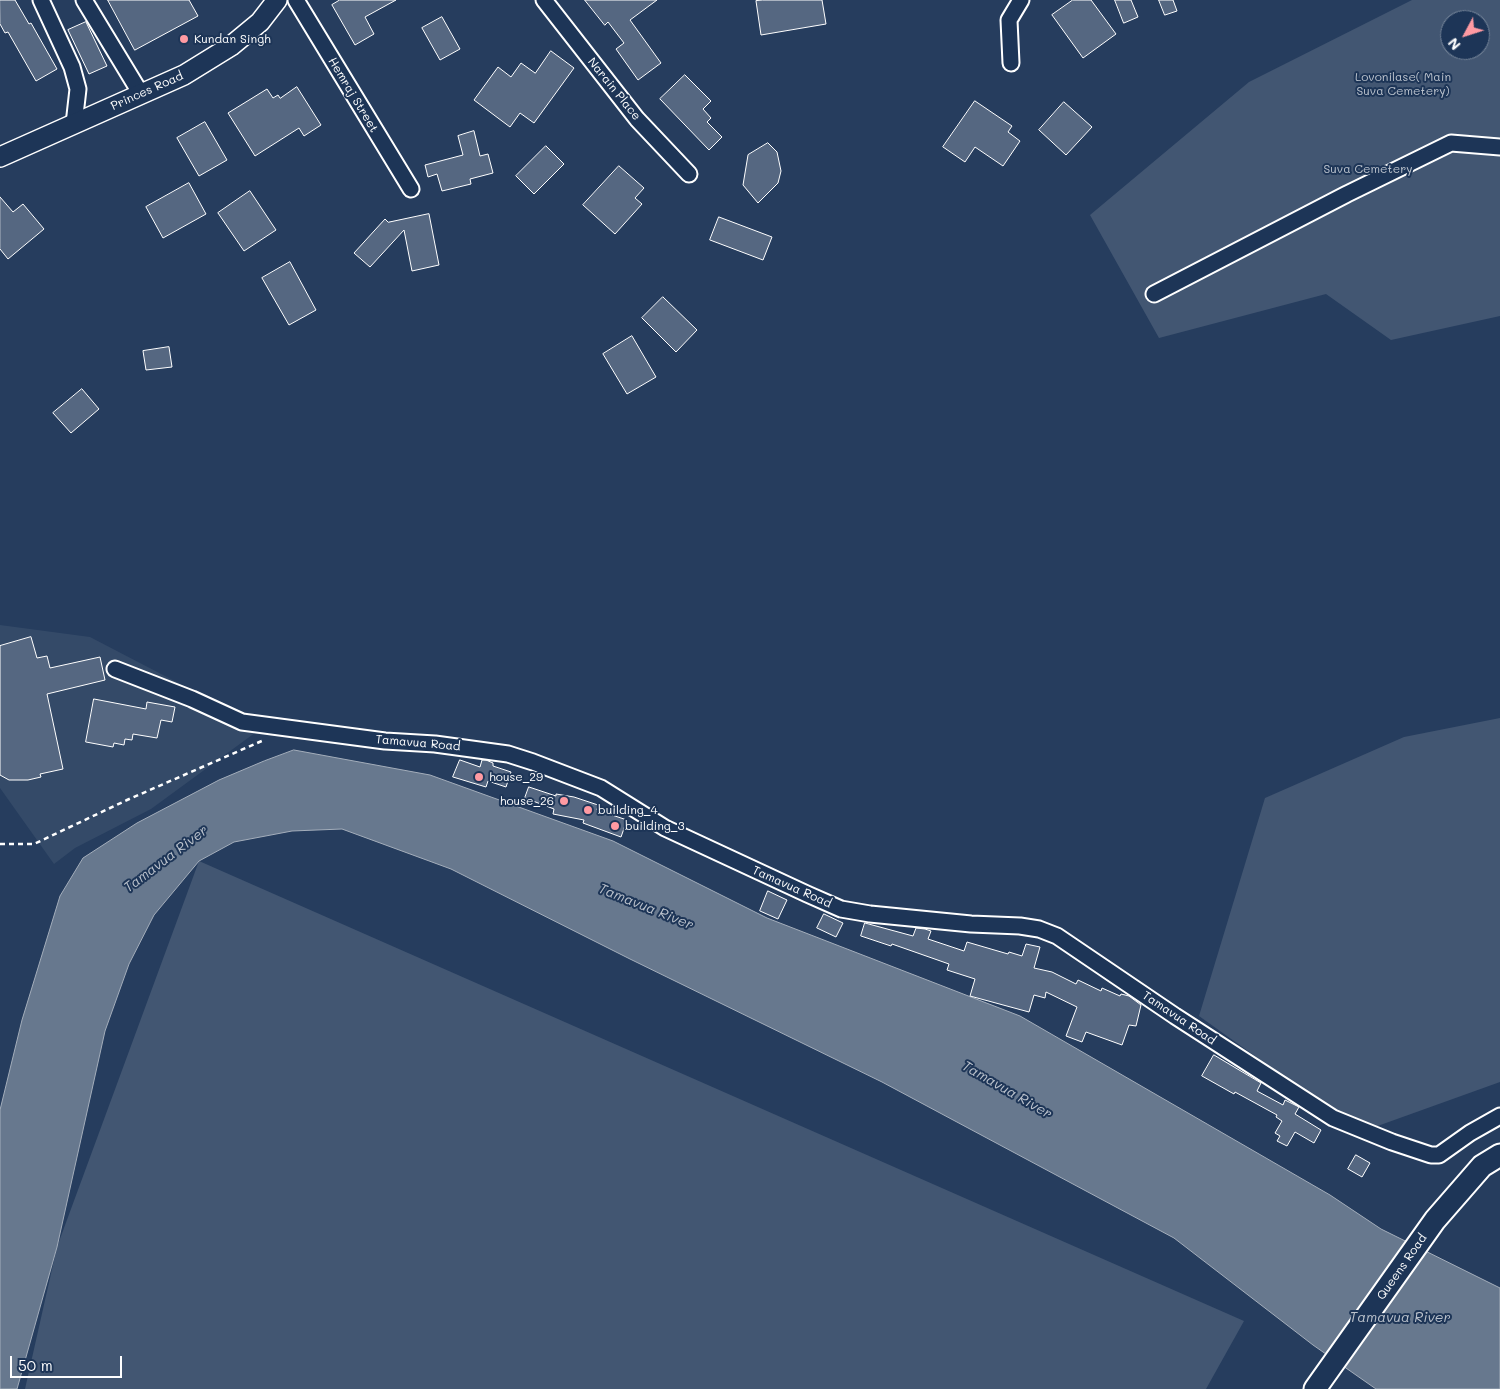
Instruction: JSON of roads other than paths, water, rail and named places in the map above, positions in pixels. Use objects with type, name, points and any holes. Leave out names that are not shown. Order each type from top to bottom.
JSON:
[{"type":"highway","name":"Queens Road","points":[[1315,1389],[1435,1220],[1482,1166],[1500,1155]]},
{"type":"main road","name":"Princes Road","points":[[0,157],[184,75],[232,46],[260,22],[277,0]]},
{"type":"street","points":[[41,0],[72,67],[78,89],[74,124]]},
{"type":"street","points":[[84,0],[140,94]]},
{"type":"street","name":"Hemraj Street","points":[[296,0],[411,189]]},
{"type":"street","name":"Narain Place","points":[[544,0],[637,119],[689,174]]},
{"type":"street","points":[[1011,63],[1009,20],[1021,0]]},
{"type":"street","points":[[1154,294],[1347,194],[1451,144],[1500,147]]},
{"type":"street","name":"Tamavua Road","points":[[115,669],[192,699],[242,722],[385,741],[435,744],[490,751],[508,754],[533,762],[601,788],[665,828],[841,909],[904,918],[1039,929],[1057,936],[1333,1118],[1430,1155],[1442,1154],[1470,1133],[1500,1116]]},
{"type":"water","name":"Tamavua River","points":[[294,750],[430,775],[613,841],[767,918],[1020,1016],[1330,1195],[1381,1229],[1500,1288],[1500,1389],[1376,1389],[1313,1345],[1174,1238],[882,1082],[451,869],[342,829],[292,831],[234,842],[199,861],[154,915],[129,964],[105,1031],[57,1247],[17,1389],[0,1389],[0,1110],[22,1020],[60,896],[83,858],[137,823],[219,780]]},
{"type":"place","name":"Kundan Singh","points":[[184,39]]},
{"type":"place","name":"house_29","points":[[479,777]]},
{"type":"place","name":"house_26","points":[[564,801]]},
{"type":"place","name":"building_4","points":[[588,810]]},
{"type":"place","name":"building_3","points":[[615,826]]},
{"type":"park label","name":"Lovonilase( Main Suva Cemetery)","points":[[1403,84]]},
{"type":"park label","name":"Suva Cemetery","points":[[1368,169]]}]
